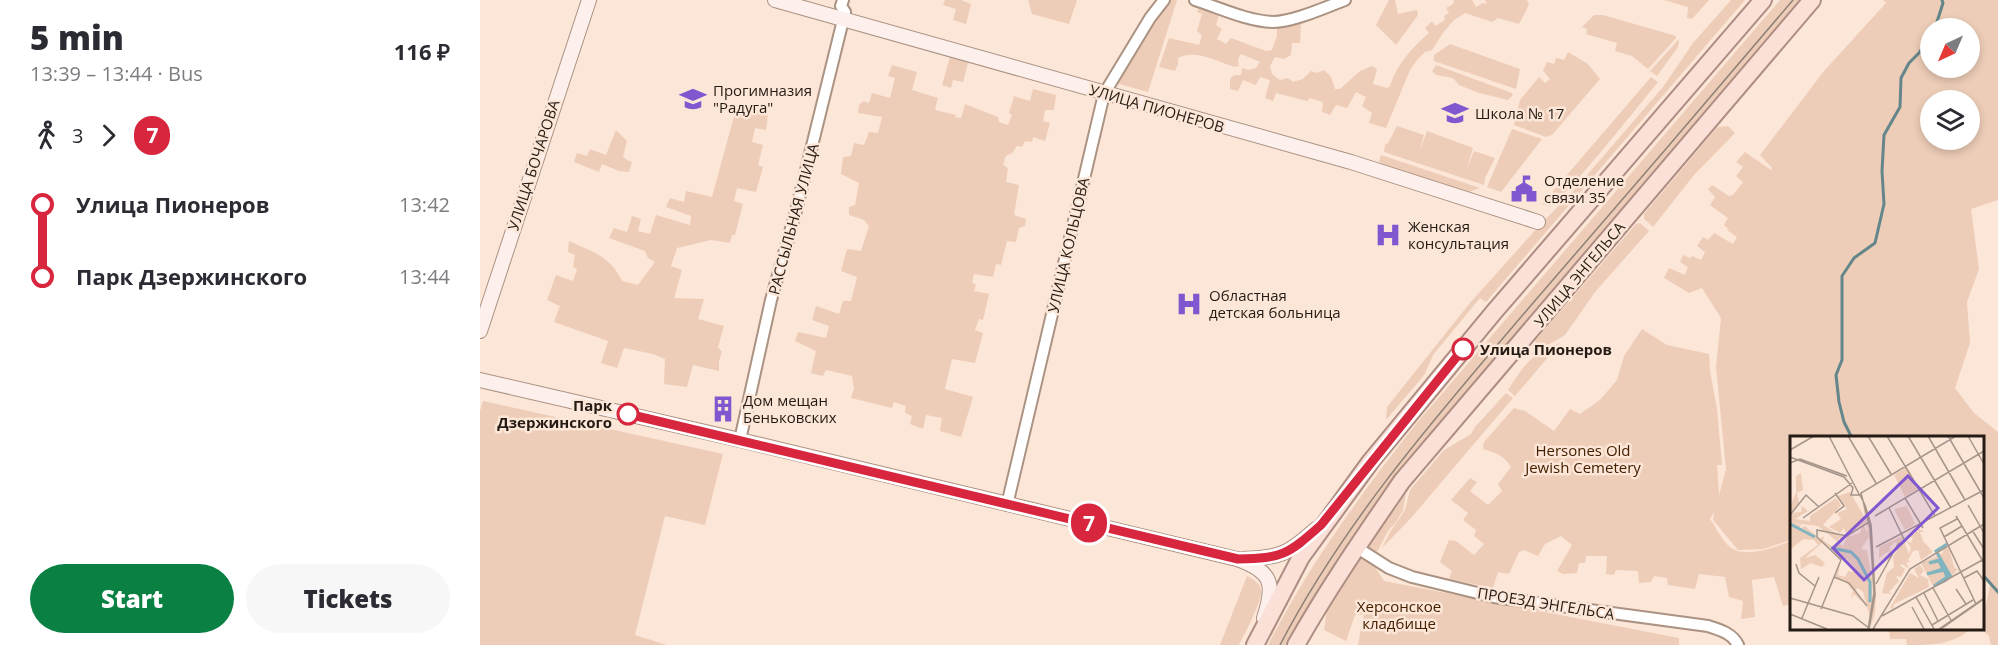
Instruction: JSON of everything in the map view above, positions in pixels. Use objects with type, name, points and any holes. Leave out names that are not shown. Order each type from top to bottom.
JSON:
[{"type":"main road","points":[[1257,641],[1301,557],[1371,461],[1494,312],[1762,0]]},
{"type":"main road","name":"УЛИЦА ЭНГЕЛЬСА","points":[[1296,645],[1356,547],[1402,482],[1812,0]]},
{"type":"street","name":"УЛИЦА БОЧАРОВА","points":[[480,331],[588,0]]},
{"type":"street","name":"УЛИЦА ПИОНЕРОВ","points":[[774,0],[1371,168],[1538,222]]},
{"type":"street","name":"РАССЫЛЬНАЯ УЛИЦА","points":[[740,440],[771,300],[796,211],[845,12],[842,6],[843,0]]},
{"type":"street","name":"УЛИЦА КОЛЬЦОВА","points":[[1007,505],[1104,94],[1150,18],[1164,0]]},
{"type":"street","points":[[1195,0],[1252,18],[1274,22],[1306,14],[1345,0]]},
{"type":"street","points":[[480,381],[740,440],[1238,559],[1252,565],[1262,573],[1271,586],[1268,607],[1257,641]]},
{"type":"street","points":[[1238,559],[1270,558],[1293,549],[1321,525],[1337,506]]},
{"type":"street","name":"ПРОЕЗД ЭНГЕЛЬСА","points":[[1356,547],[1389,568],[1412,577],[1494,597],[1708,626],[1725,632],[1738,645]]},
{"type":"green space","points":[[945,0],[961,0],[971,4],[966,24],[953,20],[956,9],[943,5]]},
{"type":"green space","points":[[1028,0],[1077,0],[1069,24],[1032,14]]},
{"type":"green space","points":[[1171,0],[1177,0],[1148,92],[1116,83],[1146,30]]},
{"type":"green space","points":[[1389,0],[1395,0],[1398,14],[1417,10],[1418,15],[1396,45],[1376,25]]},
{"type":"green space","points":[[1454,0],[1472,0],[1476,7],[1483,3],[1487,4],[1485,0],[1527,0],[1529,5],[1519,24],[1498,18],[1492,22],[1465,13],[1454,20],[1432,50],[1425,52],[1410,70],[1386,128],[1369,123],[1372,113],[1362,106],[1366,97],[1356,92],[1347,108],[1336,105],[1330,115],[1322,112],[1323,102],[1310,98],[1307,101],[1276,93],[1273,101],[1265,98],[1270,80],[1260,77],[1256,85],[1243,80],[1238,91],[1230,89],[1230,79],[1234,75],[1241,75],[1242,68],[1248,70],[1256,68],[1260,62],[1241,54],[1238,59],[1239,66],[1234,67],[1199,55],[1192,55],[1178,58],[1175,71],[1159,67],[1169,38],[1199,45],[1202,35],[1197,31],[1202,14],[1197,12],[1200,5],[1220,12],[1216,25],[1222,29],[1217,39],[1226,44],[1231,38],[1266,51],[1272,50],[1277,28],[1301,22],[1300,43],[1292,43],[1291,55],[1284,59],[1275,57],[1270,66],[1272,74],[1280,80],[1288,78],[1293,82],[1303,79],[1311,71],[1317,73],[1324,70],[1331,77],[1335,89],[1340,89],[1360,71],[1372,66],[1377,69],[1373,84],[1387,88],[1405,57],[1429,33],[1425,28],[1432,21],[1435,26],[1445,20],[1444,16],[1449,13],[1446,8],[1453,4]]},
{"type":"green space","points":[[1664,0],[1709,0],[1692,19],[1687,18],[1688,7]]},
{"type":"green space","points":[[1731,0],[1745,0],[1486,302],[1480,298],[1433,355],[1425,374],[1386,420],[1387,407],[1469,304],[1574,190],[1663,87],[1693,43]]},
{"type":"green space","points":[[1780,0],[1803,0],[1509,346],[1289,645],[1268,645],[1336,531],[1416,424]]},
{"type":"green space","name":"Hersones Old Jewish Cemetery","points":[[1883,0],[1998,0],[1998,200],[1971,209],[1979,269],[1967,302],[1970,343],[1955,388],[1974,413],[1998,432],[1998,645],[1991,645],[1989,636],[1982,630],[1990,585],[1983,577],[1983,436],[1790,436],[1790,540],[1763,549],[1738,550],[1713,520],[1714,512],[1710,519],[1730,547],[1743,552],[1760,551],[1790,541],[1790,604],[1783,606],[1774,577],[1752,580],[1755,617],[1741,619],[1743,601],[1729,597],[1725,577],[1699,574],[1695,589],[1668,585],[1667,578],[1654,576],[1651,582],[1639,583],[1638,571],[1616,570],[1614,575],[1606,574],[1607,556],[1586,556],[1585,563],[1579,563],[1577,573],[1563,574],[1557,571],[1572,545],[1561,536],[1545,544],[1538,556],[1524,550],[1519,552],[1509,574],[1498,572],[1493,588],[1449,579],[1452,571],[1440,562],[1449,540],[1456,541],[1474,555],[1484,544],[1474,536],[1476,530],[1463,520],[1468,513],[1451,500],[1470,478],[1477,482],[1470,491],[1488,505],[1502,491],[1498,484],[1511,467],[1502,457],[1483,449],[1484,442],[1514,408],[1525,411],[1554,431],[1570,409],[1580,414],[1600,400],[1617,380],[1624,356],[1642,329],[1667,345],[1709,354],[1722,465],[1717,465],[1719,495],[1726,469],[1716,367],[1721,318],[1702,288],[1689,293],[1664,278],[1669,268],[1685,275],[1688,267],[1680,262],[1683,255],[1701,260],[1705,252],[1697,246],[1703,237],[1708,240],[1714,233],[1733,244],[1737,237],[1724,225],[1728,218],[1710,205],[1715,197],[1708,189],[1712,185],[1729,196],[1733,195],[1743,182],[1736,176],[1743,167],[1736,162],[1745,152],[1771,170],[1772,168],[1760,155],[1824,71],[1886,3]]},
{"type":"green space","points":[[1594,15],[1603,15],[1676,36],[1676,38],[1648,69],[1632,56],[1615,51],[1617,43],[1586,34],[1587,29],[1582,27]]},
{"type":"green space","points":[[1679,39],[1678,47],[1657,76],[1650,71]]},
{"type":"green space","points":[[1450,44],[1520,69],[1516,89],[1434,61],[1434,55]]},
{"type":"green space","points":[[952,50],[970,55],[963,82],[953,80],[951,88],[942,85]]},
{"type":"green space","points":[[1568,52],[1588,64],[1600,79],[1552,135],[1546,137],[1514,125],[1520,100],[1539,77],[1545,83],[1550,79],[1543,71],[1547,62],[1554,64],[1556,58],[1564,60]]},
{"type":"green space","points":[[892,65],[917,72],[912,90],[938,98],[935,110],[956,115],[955,117],[961,118],[965,104],[998,117],[999,122],[1008,125],[1012,115],[1009,113],[1014,96],[1030,101],[1033,89],[1056,95],[1054,110],[1045,110],[1043,121],[1050,123],[1045,141],[1033,137],[1032,142],[1025,141],[1022,147],[1017,146],[1012,153],[1006,156],[1003,165],[1008,168],[1006,182],[1019,185],[1014,215],[1026,219],[1025,226],[1019,228],[1016,242],[1007,241],[1001,265],[996,264],[993,277],[974,274],[972,282],[976,285],[974,291],[989,294],[983,320],[979,319],[975,330],[983,333],[975,363],[952,359],[945,389],[973,397],[961,437],[940,431],[942,418],[926,415],[923,429],[910,424],[912,416],[905,413],[906,406],[894,402],[892,408],[851,398],[854,388],[852,376],[826,370],[823,376],[811,373],[816,351],[795,341],[798,332],[826,338],[829,326],[812,320],[816,306],[839,314],[843,301],[851,301],[857,277],[841,271],[847,249],[861,251],[869,226],[864,220],[849,215],[849,207],[855,205],[859,183],[841,174],[843,157],[851,156],[854,143],[864,145],[869,132],[878,133],[882,117],[858,113],[859,105],[863,101],[869,103],[872,93],[890,98],[895,78],[888,76]]},
{"type":"green space","points":[[1436,65],[1513,95],[1508,100],[1479,93],[1459,85],[1453,78],[1436,75],[1432,71]]},
{"type":"green space","points":[[1651,77],[1658,82],[1585,170],[1551,205],[1542,204]]},
{"type":"green space","points":[[746,108],[768,114],[766,130],[755,128],[752,142],[763,145],[758,165],[763,167],[756,192],[737,188],[734,201],[743,204],[735,235],[732,235],[730,243],[711,240],[677,248],[671,266],[682,270],[674,298],[704,299],[698,319],[724,326],[718,347],[722,352],[719,371],[693,365],[687,387],[664,384],[665,359],[653,354],[624,348],[617,368],[601,363],[608,341],[554,322],[560,306],[547,300],[556,275],[573,281],[577,269],[573,267],[575,255],[568,252],[569,241],[606,260],[622,281],[638,285],[655,262],[648,258],[645,251],[609,238],[614,228],[627,232],[632,216],[641,219],[638,231],[650,234],[656,215],[690,225],[691,216],[666,207],[670,198],[684,202],[686,191],[712,197],[736,109],[744,111]]},
{"type":"green space","points":[[1397,126],[1424,135],[1419,153],[1427,131],[1473,148],[1466,171],[1474,151],[1495,158],[1484,185],[1384,152],[1385,145]]},
{"type":"green space","points":[[1728,126],[1735,133],[1694,175],[1653,227],[1644,219],[1644,214],[1714,131],[1718,127]]},
{"type":"green space","points":[[1512,129],[1542,139],[1501,192],[1487,187]]},
{"type":"green space","points":[[616,130],[627,141],[623,156],[632,162],[629,172],[619,171],[602,164],[599,172],[574,162],[577,153],[587,156],[590,149],[606,155]]},
{"type":"green space","points":[[1381,155],[1480,188],[1469,192],[1384,166],[1379,161]]},
{"type":"green space","points":[[1640,223],[1649,231],[1595,292],[1565,335],[1528,357],[1538,346],[1535,341],[1636,224]]},
{"type":"green space","points":[[1560,343],[1515,396],[1508,390],[1529,361]]},
{"type":"green space","points":[[1506,393],[1513,398],[1411,518],[1382,548],[1405,510],[1410,490],[1444,450],[1471,434]]},
{"type":"green space","name":"Парк Дзержинского","points":[[483,401],[723,454],[705,525],[665,516],[635,635],[667,645],[480,645],[480,411]]},
{"type":"green space","points":[[1406,493],[1403,510],[1388,531],[1375,556],[1365,550]]},
{"type":"green space","name":"Херсонское кладбище","points":[[1360,557],[1371,561],[1384,581],[1679,638],[1679,645],[1358,645],[1364,614],[1355,615],[1346,641],[1324,630],[1327,610]]},
{"type":"green space","points":[[1247,576],[1256,582],[1261,590],[1256,610],[1239,645],[1220,645]]},
{"type":"green space","points":[[1889,630],[1970,630],[1949,641],[1933,644],[1907,645],[1906,639],[1890,639]]},
{"type":"waterway","points":[[1938,18],[1942,0]]},
{"type":"waterway","points":[[1851,436],[1844,422],[1839,402],[1836,375],[1842,360],[1842,276],[1854,258],[1875,243],[1884,204],[1882,171],[1884,135],[1900,107],[1901,78],[1909,63],[1920,51]]},
{"type":"waterway","points":[[1983,575],[1998,592]]},
{"type":"tram line","points":[[1280,645],[1334,553],[1430,425],[1793,0]]},
{"type":"bus line","name":"7","points":[[628,414],[1238,559],[1270,558],[1293,549],[1321,525],[1463,349]]},
{"type":"place","name":"Прогимназия \"Радуга\"","points":[[693,99]]},
{"type":"place","name":"Школа № 17","points":[[1455,113]]},
{"type":"place","name":"Отделение связи 35","points":[[1524,189]]},
{"type":"place","name":"Женская консультация","points":[[1388,235]]},
{"type":"place","name":"Областная детская больница","points":[[1189,304]]},
{"type":"place","name":"Улица Пионеров","points":[[1463,349]]},
{"type":"place","name":"Дом мещан Беньковских","points":[[723,409]]},
{"type":"place","name":"Парк Дзержинского","points":[[628,414]]}]
